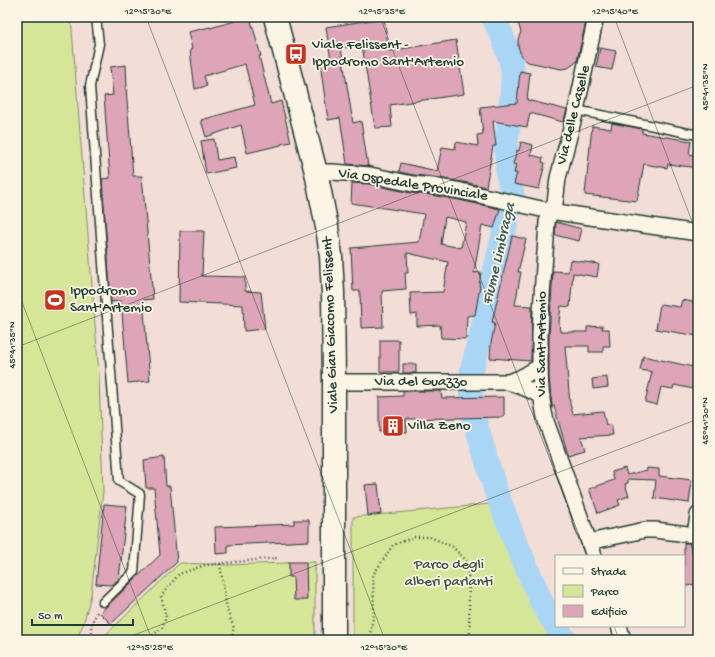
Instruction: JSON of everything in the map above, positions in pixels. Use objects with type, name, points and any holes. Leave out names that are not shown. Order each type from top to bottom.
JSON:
[{"type":"main road","name":"Viale Gian Giacomo Felissent","points":[[275,17],[316,172],[331,256],[334,382],[334,640]]},
{"type":"street","name":"Via delle Caselle","points":[[550,211],[555,203],[558,178],[576,110],[596,17]]},
{"type":"street","name":"Via Ospedale Provinciale","points":[[316,172],[370,175],[413,184],[493,197],[550,211],[698,233]]},
{"type":"street","name":"Via Sant'Artemio","points":[[550,211],[547,222],[542,291],[540,367],[543,410],[592,549],[644,530],[695,535],[698,515]]},
{"type":"street","name":"Via del Guazzo","points":[[508,382],[520,378],[540,367]]},
{"type":"street","name":"Via del Guazzo","points":[[334,382],[508,382],[524,387],[542,396]]},
{"type":"street","points":[[619,627],[623,640]]},
{"type":"lane","points":[[96,17],[99,44],[90,86],[119,481],[140,494],[134,572],[103,602]]},
{"type":"lane","points":[[576,110],[698,135]]},
{"type":"path","points":[[369,640],[374,613],[373,575],[393,545],[414,537],[430,537],[454,547],[468,563],[470,640]]},
{"type":"path","points":[[146,640],[162,628],[166,617],[161,596],[179,574],[205,565],[276,558]]},
{"type":"path","points":[[220,564],[227,610],[234,628],[231,640]]},
{"type":"path","points":[[92,640],[91,625],[103,602]]},
{"type":"green space","name":"Ippodromo Sant'Artemio","points":[[17,17],[71,17],[99,375],[103,491],[91,595],[83,625],[76,640],[17,640]]},
{"type":"green space","name":"Parco degli alberi parlanti","points":[[491,504],[522,575],[544,615],[561,640],[353,640],[353,517]]},
{"type":"green space","points":[[315,562],[315,640],[100,640],[180,563],[227,565]]},
{"type":"building","points":[[234,17],[250,17],[261,56],[259,56],[271,104],[281,101],[291,142],[247,153],[241,125],[206,137],[201,120],[255,105],[245,64],[204,76],[207,86],[195,89],[190,50],[192,49],[188,32],[235,21]]},
{"type":"building","points":[[516,17],[587,17],[577,61],[568,68],[561,69],[528,62],[523,58],[518,46],[518,39],[521,32]]},
{"type":"building","points":[[384,18],[389,51],[456,40],[464,94],[390,105],[392,127],[375,128],[362,45],[341,48],[353,123],[361,121],[368,166],[347,164],[340,118],[328,120],[320,63],[331,61],[326,27]]},
{"type":"building","points":[[600,48],[616,51],[612,70],[596,67]]},
{"type":"building","points":[[126,65],[126,87],[133,176],[142,176],[153,299],[143,300],[150,381],[128,383],[121,301],[111,302],[102,179],[110,178],[104,96],[113,95],[110,67]]},
{"type":"building","points":[[520,71],[530,73],[527,100],[567,110],[563,122],[530,113],[527,127],[493,121],[496,146],[493,146],[486,187],[399,172],[401,163],[437,171],[442,147],[455,149],[456,142],[478,146],[477,135],[483,134],[480,107],[517,103]]},
{"type":"building","points":[[612,123],[642,129],[642,133],[691,141],[689,154],[698,156],[698,168],[668,164],[667,168],[644,164],[637,201],[585,195],[592,126],[611,129]]},
{"type":"building","points":[[214,139],[217,160],[234,157],[236,168],[206,174],[201,141]]},
{"type":"building","points":[[521,142],[533,145],[531,155],[543,158],[542,162],[545,163],[539,189],[514,184],[517,173],[514,173],[516,165],[513,164]]},
{"type":"building","points":[[352,183],[369,184],[500,209],[494,228],[482,225],[474,273],[481,272],[480,286],[475,315],[467,316],[466,339],[441,338],[440,325],[417,326],[417,314],[411,315],[410,293],[443,292],[448,262],[407,253],[408,273],[405,273],[406,289],[382,291],[383,327],[361,328],[360,291],[353,291],[351,248],[419,242],[424,214],[351,203]],"holes":[[[445,217],[466,222],[461,248],[441,244]]]},
{"type":"building","points":[[556,222],[582,229],[579,241],[555,235]]},
{"type":"building","points":[[180,231],[204,231],[202,276],[245,277],[245,291],[261,292],[265,329],[244,331],[243,305],[179,302]]},
{"type":"building","points":[[512,236],[526,239],[518,272],[521,272],[515,305],[532,306],[531,361],[490,358],[495,323],[492,322]]},
{"type":"building","points":[[570,260],[599,264],[597,277],[573,273],[570,307],[561,306],[559,322],[560,332],[587,332],[587,327],[603,326],[602,329],[609,329],[610,346],[603,346],[603,352],[589,352],[589,346],[565,346],[570,404],[573,414],[603,411],[606,425],[611,424],[613,435],[581,437],[585,450],[568,455],[554,406],[552,406],[549,378],[549,336],[553,271],[568,272]]},
{"type":"building","points":[[682,300],[698,303],[698,336],[656,329],[660,304],[680,307]]},
{"type":"building","points":[[380,340],[399,340],[399,372],[380,372]]},
{"type":"building","points":[[643,356],[698,368],[698,390],[674,385],[673,389],[661,387],[657,405],[645,402],[652,372],[640,370]]},
{"type":"building","points":[[403,364],[416,364],[416,373],[403,373]]},
{"type":"building","points":[[607,377],[608,387],[593,389],[592,379]]},
{"type":"building","points":[[403,391],[441,391],[442,398],[504,397],[504,417],[406,419],[407,432],[379,432],[379,397],[403,396]]},
{"type":"building","points":[[164,457],[166,486],[170,486],[177,562],[111,624],[100,613],[160,555],[154,488],[146,488],[144,460]]},
{"type":"building","points":[[625,468],[627,475],[647,470],[647,468],[659,469],[659,476],[692,480],[689,503],[654,498],[656,480],[628,479],[628,483],[625,484],[629,496],[618,500],[620,505],[598,513],[589,489],[614,480],[612,472]]},
{"type":"building","points":[[378,484],[381,514],[368,516],[365,485]]},
{"type":"building","points":[[104,504],[127,506],[119,579],[112,585],[96,584]]},
{"type":"building","points":[[294,520],[309,520],[309,541],[228,545],[228,553],[216,554],[215,527],[294,524]]},
{"type":"building","points":[[684,543],[689,543],[698,570],[698,583],[685,587],[685,555]]},
{"type":"building","points":[[289,562],[306,562],[307,600],[294,600],[293,577],[289,577]]},
{"type":"waterway","name":"Fiume Limbraga","points":[[471,398],[472,370],[513,196],[508,176],[506,148],[513,73],[502,35],[493,17]]},
{"type":"waterway","name":"Fiume Limbraga","points":[[474,418],[495,489],[514,538],[542,603],[555,624]]},
{"type":"waterway","name":"Fiume Limbraga","points":[[557,627],[565,640]]},
{"type":"place","name":"Viale Felissent - Ippodromo Sant'Artemio","points":[[296,54]]},
{"type":"place","name":"Ippodromo Sant'Artemio","points":[[55,300]]},
{"type":"place","name":"Villa Zeno","points":[[393,426]]}]
